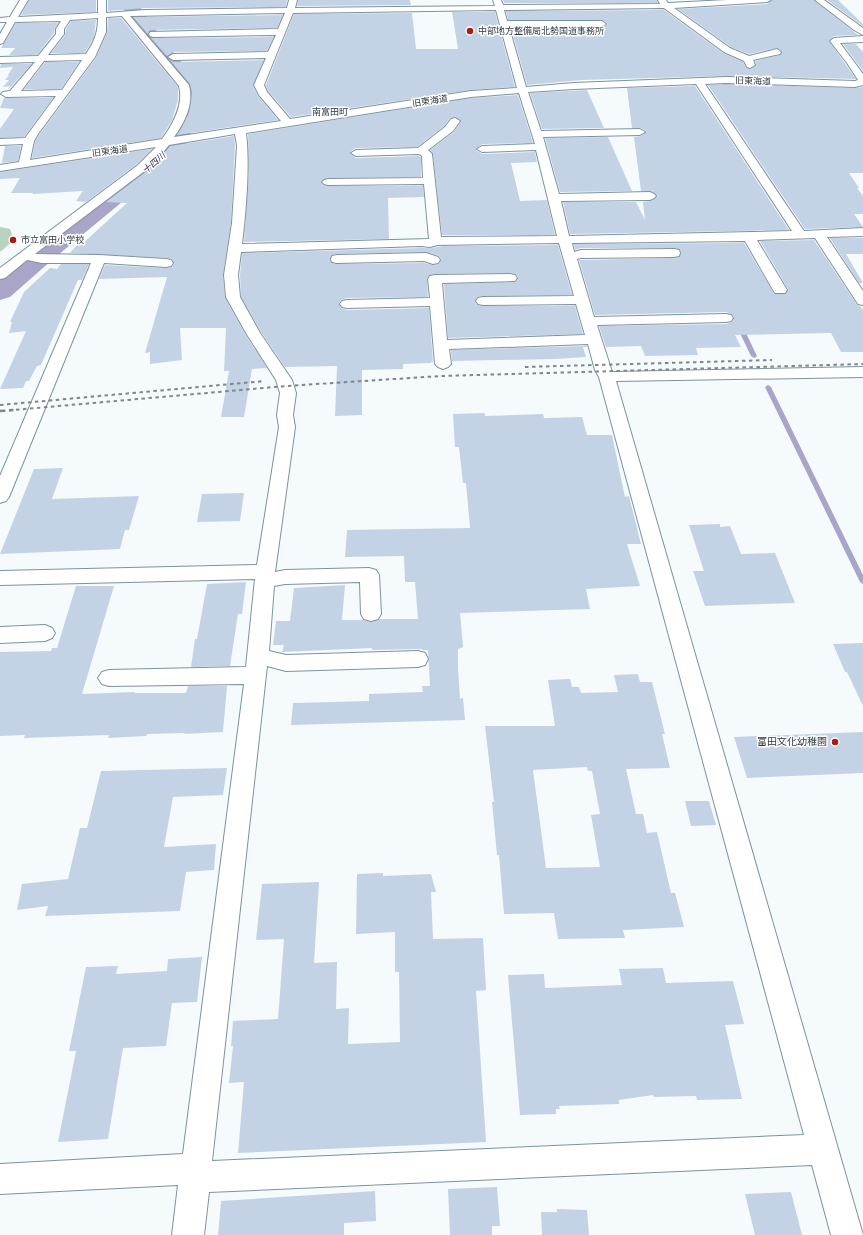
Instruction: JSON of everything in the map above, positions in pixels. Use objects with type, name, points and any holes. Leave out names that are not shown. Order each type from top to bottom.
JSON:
[{"type":"street","points":[[0,41],[24,0]]},
{"type":"street","points":[[24,164],[30,141],[97,45],[102,32],[102,0]]},
{"type":"street","points":[[288,123],[259,88],[259,85],[290,11],[293,0]]},
{"type":"street","points":[[0,20],[64,15],[102,16],[136,13],[290,11],[498,4],[665,4],[767,0]]},
{"type":"street","points":[[820,0],[833,8],[848,22],[863,32]]},
{"type":"street","points":[[498,4],[522,89],[541,148],[564,239],[606,377],[847,1235]]},
{"type":"street","points":[[665,4],[727,50],[749,62],[777,52]]},
{"type":"street","points":[[0,275],[32,257],[83,213],[154,156],[167,142],[180,117],[187,97],[187,91],[184,85],[124,14]]},
{"type":"street","points":[[13,94],[42,58],[50,44],[60,34],[64,15]]},
{"type":"street","points":[[503,24],[602,24]]},
{"type":"street","points":[[153,34],[281,32]]},
{"type":"street","name":"旧東海道","points":[[0,168],[471,94],[522,89],[733,80],[863,83],[851,62],[834,41],[863,39]]},
{"type":"street","points":[[172,56],[272,55]]},
{"type":"street","points":[[0,60],[90,57]]},
{"type":"street","points":[[699,81],[801,235]]},
{"type":"street","points":[[0,94],[63,93]]},
{"type":"street","points":[[421,151],[449,129],[455,121]]},
{"type":"street","points":[[188,1235],[194,1173],[257,665],[265,576],[287,427],[285,415],[288,393],[278,370],[253,333],[233,297],[231,275],[241,177],[242,146],[240,130]]},
{"type":"street","points":[[536,134],[640,132]]},
{"type":"street","points":[[0,142],[30,141]]},
{"type":"street","points":[[397,141],[433,142]]},
{"type":"street","points":[[482,149],[541,148]]},
{"type":"street","points":[[337,259],[426,257],[434,262],[427,154],[421,151],[356,153]]},
{"type":"street","points":[[328,182],[429,181]]},
{"type":"street","points":[[554,198],[650,196]]},
{"type":"street","points":[[234,248],[422,242],[749,237],[863,232]]},
{"type":"street","points":[[819,235],[863,301]]},
{"type":"street","points":[[749,237],[780,290]]},
{"type":"street","points":[[570,257],[581,254],[674,253]]},
{"type":"street","points":[[32,257],[166,263]]},
{"type":"street","points":[[0,497],[100,259]]},
{"type":"street","points":[[443,364],[435,280],[510,278]]},
{"type":"street","points":[[483,301],[582,300]]},
{"type":"street","points":[[347,304],[437,302]]},
{"type":"street","points":[[589,321],[726,318]]},
{"type":"street","points":[[440,345],[594,339]]},
{"type":"street","points":[[606,377],[863,372]]},
{"type":"street","points":[[0,578],[285,577],[370,575],[370,614]]},
{"type":"street","points":[[0,635],[45,633]]},
{"type":"street","points":[[109,678],[257,665],[418,659]]},
{"type":"street","points":[[0,1180],[822,1149]]},
{"type":"green space","points":[[0,227],[10,229],[14,240],[0,252]]},
{"type":"building","points":[[29,0],[96,0],[96,12],[21,15]]},
{"type":"building","points":[[108,0],[287,0],[286,7],[145,8],[108,11]]},
{"type":"building","points":[[298,0],[410,0],[411,5],[297,6]]},
{"type":"building","points":[[503,0],[657,0],[658,3],[504,3]]},
{"type":"building","points":[[772,0],[814,0],[858,35],[834,36],[829,41],[856,79],[726,76],[582,80],[527,85],[511,28],[602,28],[608,24],[602,20],[508,20],[506,11],[664,10],[723,53],[743,62],[746,68],[750,69],[756,65],[755,61],[780,55],[782,52],[777,48],[749,54],[731,47],[678,9],[767,4]]},
{"type":"building","points":[[827,0],[838,0],[863,24],[863,26]]},
{"type":"building","points":[[452,12],[495,12],[515,87],[471,90],[291,117],[268,91],[266,85],[294,14],[412,13],[416,49],[458,49]]},
{"type":"building","points":[[283,15],[277,28],[150,30],[148,34],[133,17]]},
{"type":"building","points":[[108,18],[121,18],[178,87],[178,100],[172,120],[161,138],[32,158],[35,142],[39,135],[96,58],[107,33]]},
{"type":"building","points":[[96,20],[94,37],[85,53],[51,53],[65,35],[66,29],[71,21]]},
{"type":"building","points":[[16,23],[58,23],[54,33],[37,55],[9,55],[15,48],[1,48]]},
{"type":"building","points":[[274,37],[267,51],[173,52],[167,56],[151,38]]},
{"type":"building","points":[[843,44],[856,44],[863,52],[863,71]]},
{"type":"building","points":[[169,59],[173,62],[264,60],[253,86],[258,96],[278,120],[177,135],[189,113],[192,92],[190,84]]},
{"type":"building","points":[[45,62],[79,62],[61,89],[24,89]]},
{"type":"building","points":[[1,64],[32,64],[8,90],[10,86],[3,87],[9,80],[5,80],[13,67],[0,68]]},
{"type":"building","points":[[726,84],[863,87],[863,173],[849,173],[863,196],[863,214],[854,214],[863,227],[805,229],[708,85]]},
{"type":"building","points":[[695,86],[789,230],[570,234],[563,202],[636,202],[645,220],[643,202],[651,201],[658,196],[651,191],[641,191],[634,137],[641,136],[646,131],[641,128],[632,128],[627,88]]},
{"type":"building","points":[[587,90],[604,128],[542,129],[530,93]]},
{"type":"building","points":[[518,95],[533,143],[482,144],[476,150],[482,154],[535,152],[537,162],[511,163],[520,201],[547,200],[555,235],[442,235],[433,154],[430,150],[454,132],[461,121],[455,117],[450,118],[444,126],[417,147],[356,148],[350,152],[356,158],[419,156],[421,157],[421,177],[328,178],[321,181],[323,185],[328,186],[423,186],[424,197],[388,198],[389,239],[244,242],[249,174],[248,134],[471,98]]},
{"type":"building","points":[[4,98],[53,98],[24,137],[0,138],[0,129],[14,109],[0,108]]},
{"type":"building","points":[[234,136],[235,146],[231,223],[223,275],[225,297],[245,334],[267,368],[252,369],[244,417],[221,417],[229,371],[224,371],[226,328],[180,328],[182,360],[150,364],[150,352],[145,353],[167,277],[99,279],[105,265],[166,268],[171,267],[174,264],[172,259],[70,253],[77,245],[81,245],[127,203],[106,202],[147,171],[156,163],[170,146]]},
{"type":"building","points":[[608,137],[632,191],[560,192],[545,138]]},
{"type":"building","points":[[5,146],[21,146],[18,161],[2,163]]},
{"type":"building","points":[[152,149],[137,164],[86,202],[76,201],[83,191],[33,194],[11,193],[20,178],[0,179],[0,172]]},
{"type":"building","points":[[830,238],[863,238],[863,254],[846,254],[863,283],[859,283]]},
{"type":"building","points":[[814,240],[857,305],[863,310],[863,352],[841,352],[831,333],[735,335],[741,347],[696,348],[698,355],[645,356],[641,346],[606,347],[599,326],[726,324],[732,322],[734,317],[726,312],[595,315],[579,260],[674,258],[679,257],[681,253],[679,249],[674,248],[581,248],[575,250],[574,244],[744,243],[774,294],[785,294],[788,289],[760,241]]},
{"type":"building","points":[[558,245],[572,295],[483,296],[477,297],[475,302],[478,305],[483,306],[575,306],[583,334],[448,338],[444,284],[516,282],[518,277],[515,274],[510,273],[430,275],[427,278],[428,297],[347,298],[341,300],[339,303],[341,308],[347,310],[429,308],[433,362],[403,364],[403,369],[362,370],[362,415],[335,416],[337,366],[285,367],[261,332],[241,297],[240,275],[242,253],[430,248],[443,246]],"holes":[[[426,252],[439,256],[441,259],[439,264],[433,265],[424,263],[337,264],[332,263],[330,259],[332,255],[337,254]]]},
{"type":"building","points":[[61,264],[89,264],[82,280],[78,280],[41,365],[37,366],[29,381],[26,381],[23,388],[0,389],[26,331],[9,333],[12,322],[10,322],[24,292],[50,268],[57,269]]},
{"type":"building","points":[[587,346],[583,347],[586,357],[555,359],[452,361],[451,350]]},
{"type":"building","points":[[485,413],[485,416],[543,414],[544,418],[582,417],[587,435],[612,435],[625,497],[629,496],[641,544],[627,544],[640,586],[586,589],[590,609],[460,613],[463,647],[458,649],[458,668],[460,699],[463,698],[465,720],[291,725],[293,703],[369,701],[369,694],[423,692],[422,686],[430,686],[428,650],[372,650],[372,648],[282,652],[284,645],[273,645],[276,621],[290,621],[294,588],[345,585],[342,620],[363,620],[371,622],[379,619],[418,619],[415,582],[405,582],[404,556],[345,557],[347,530],[470,528],[466,483],[463,483],[459,447],[455,447],[453,414]]},
{"type":"building","points":[[63,468],[52,499],[139,496],[129,530],[125,530],[120,549],[0,554],[34,469]]},
{"type":"building","points":[[244,493],[240,521],[197,522],[202,494]]},
{"type":"building","points":[[720,524],[720,527],[730,526],[741,554],[775,553],[795,603],[705,606],[693,571],[704,571],[689,525]]},
{"type":"building","points":[[246,582],[242,614],[238,614],[230,666],[191,667],[195,639],[197,639],[207,584]]},
{"type":"building","points":[[76,586],[114,586],[82,694],[135,692],[134,693],[186,693],[188,686],[227,686],[223,732],[147,734],[146,736],[108,738],[109,735],[24,738],[25,735],[0,736],[0,652],[51,651],[52,648],[57,648]]},
{"type":"building","points":[[863,643],[863,706],[847,672],[845,672],[833,644]]},
{"type":"building","points":[[638,674],[640,682],[652,682],[665,734],[662,734],[670,768],[626,769],[636,814],[643,814],[647,833],[657,832],[671,893],[675,893],[684,927],[623,930],[625,938],[558,939],[554,913],[504,914],[499,855],[497,855],[492,802],[494,802],[485,726],[555,726],[548,680],[570,679],[572,687],[579,687],[581,693],[618,692],[614,675]],"holes":[[[587,767],[588,771],[592,771],[600,814],[591,815],[600,867],[546,868],[533,770]]]},
{"type":"building","points":[[863,732],[863,773],[747,778],[734,737]]},
{"type":"building","points":[[227,768],[223,795],[173,797],[164,847],[216,844],[214,870],[186,872],[180,911],[45,916],[48,906],[17,910],[22,884],[68,879],[80,828],[87,828],[101,771]]},
{"type":"building","points":[[685,801],[709,801],[716,825],[691,826]]},
{"type":"building","points":[[383,873],[383,876],[431,874],[436,892],[431,892],[433,939],[483,938],[486,990],[476,991],[486,1142],[238,1153],[244,1082],[229,1083],[233,1046],[231,1046],[233,1021],[278,1019],[284,939],[256,940],[262,884],[319,882],[314,963],[337,962],[336,1009],[349,1008],[348,1044],[400,1042],[399,972],[395,972],[395,932],[356,934],[357,874]]},
{"type":"building","points":[[202,957],[197,1002],[172,1003],[166,1046],[123,1048],[108,1139],[58,1142],[76,1051],[69,1051],[86,967],[118,966],[116,974],[167,971],[168,959]]},
{"type":"building","points":[[663,968],[666,983],[733,981],[744,1024],[725,1025],[742,1099],[697,1100],[696,1096],[654,1097],[653,1095],[619,1100],[619,1104],[559,1106],[560,1109],[556,1109],[556,1114],[520,1115],[508,975],[544,974],[545,988],[622,985],[619,969]]},
{"type":"building","points":[[497,1187],[500,1226],[492,1226],[492,1235],[450,1235],[448,1189]]},
{"type":"building","points":[[375,1191],[376,1221],[344,1223],[344,1235],[218,1235],[221,1201]]},
{"type":"building","points":[[791,1192],[802,1235],[755,1235],[745,1194]]},
{"type":"building","points":[[557,1209],[587,1210],[589,1235],[542,1235],[541,1212],[557,1212]]},
{"type":"waterway","name":"十四川","points":[[0,291],[42,254],[161,158],[174,144],[194,104],[194,91],[191,85],[173,65],[141,23],[126,0]]},
{"type":"waterway","points":[[740,327],[754,356]]},
{"type":"waterway","points":[[768,387],[863,582]]},
{"type":"railway","points":[[525,367],[772,360]]},
{"type":"railway","points":[[11,410],[286,386],[441,376],[863,364]]},
{"type":"railway","points":[[0,405],[265,381]]},
{"type":"railway","points":[[0,411],[11,410]]},
{"type":"railway","points":[[2,411],[11,410]]},
{"type":"place","name":"中部地方整備局北勢国道事務所","points":[[470,31]]},
{"type":"place","name":"市立富田小学校","points":[[13,240]]},
{"type":"place","name":"富田文化幼稚園","points":[[835,742]]},
{"type":"district","name":"南富田町","points":[[330,112]]}]
